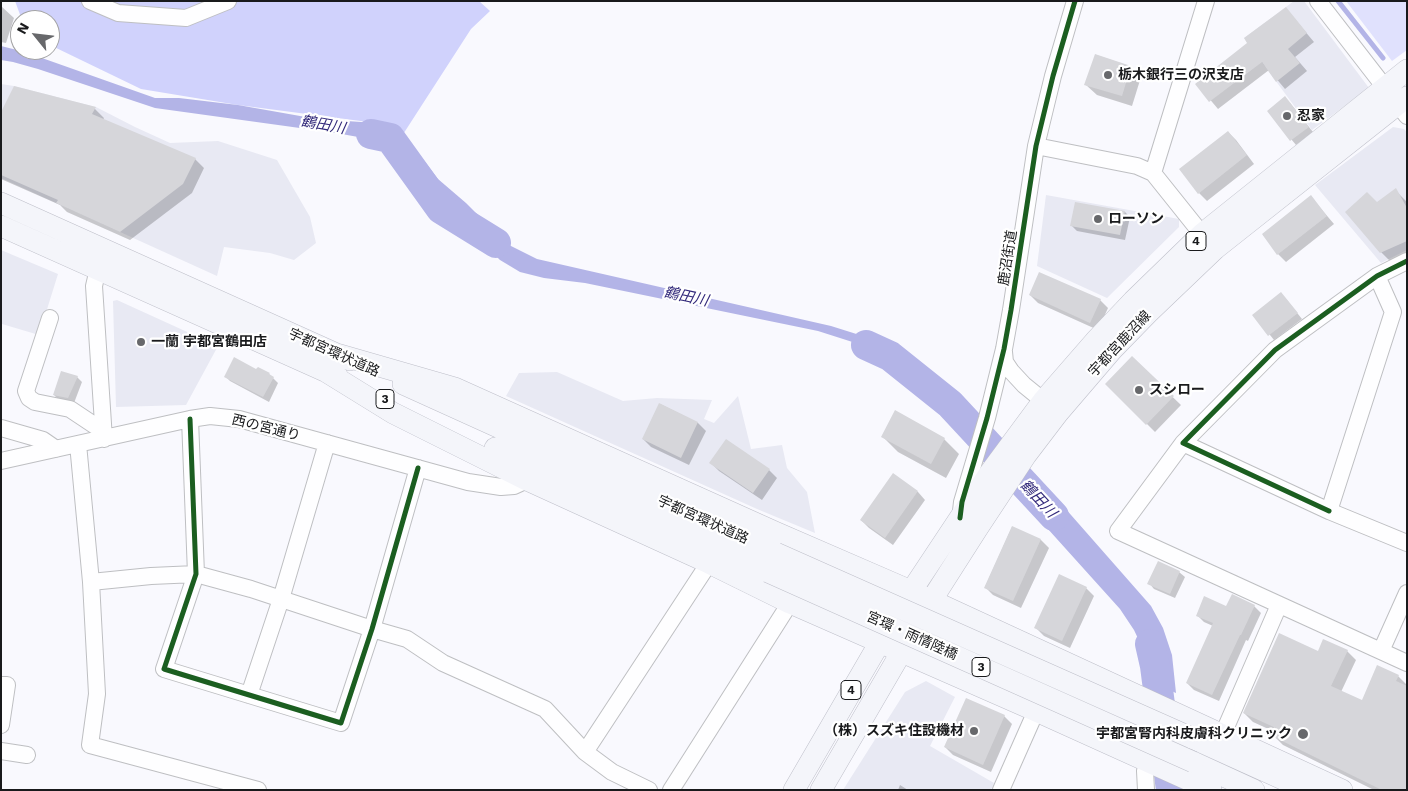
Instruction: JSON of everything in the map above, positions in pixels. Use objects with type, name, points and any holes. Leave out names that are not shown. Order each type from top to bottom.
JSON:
[{"type":"main road","name":"宇都宮鹿沼線","points":[[901,651],[996,481],[1051,407],[1112,350],[1148,313],[1208,242],[1385,87],[1407,70]]},
{"type":"main road","name":"宇都宮鹿沼線","points":[[1208,242],[1404,106]]},
{"type":"main road","name":"宇都宮環状道路","points":[[1,203],[102,260],[325,371],[772,562]]},
{"type":"main road","name":"宇都宮環状道路","points":[[1,226],[102,260],[336,354],[772,562]]},
{"type":"main road","name":"3","points":[[336,354],[456,388],[775,532],[911,591],[1143,697],[1191,728],[1307,790]]},
{"type":"main road","name":"3","points":[[325,371],[393,413],[527,480],[709,563],[790,603],[1150,762],[1202,782],[1254,790]]},
{"type":"main road","name":"鹿沼街道","points":[[794,790],[879,642],[911,591],[960,518],[996,481]]},
{"type":"main road","name":"宮環・雨情陸橋","points":[[772,562],[1191,728]]},
{"type":"main road","name":"宮環・雨情陸橋","points":[[772,562],[1202,782]]},
{"type":"main road","name":"4","points":[[821,790],[901,651]]},
{"type":"main road","name":"3","points":[[1191,728],[1222,734],[1342,790]]},
{"type":"street","points":[[90,1],[118,13],[186,18],[228,1]]},
{"type":"street","name":"鹿沼街道","points":[[960,518],[962,502],[987,418],[1004,349],[1036,146],[1053,76],[1075,1]]},
{"type":"street","points":[[1153,173],[1206,1]]},
{"type":"street","points":[[1318,1],[1385,87],[1404,106]]},
{"type":"street","points":[[1036,146],[1137,166],[1153,173],[1208,242]]},
{"type":"street","points":[[102,260],[94,286],[103,435]]},
{"type":"street","points":[[1407,261],[1377,276],[1275,350],[1182,443],[1118,531],[1407,662]]},
{"type":"street","points":[[1329,511],[1392,312],[1377,276]]},
{"type":"street","points":[[50,318],[26,391],[29,398],[35,402],[70,409],[103,435]]},
{"type":"street","points":[[1004,349],[1005,362],[1011,372],[1051,407]]},
{"type":"street","name":"西の宮通り","points":[[1,461],[78,444],[103,435],[190,418],[210,416],[239,420],[468,482],[501,487],[514,486],[527,480]]},
{"type":"street","points":[[190,418],[196,574],[164,669],[341,723],[372,629],[418,468]]},
{"type":"street","points":[[1,428],[43,440],[56,449]]},
{"type":"street","points":[[249,695],[282,599],[327,443]]},
{"type":"street","points":[[1182,443],[1329,511],[1407,543]]},
{"type":"street","points":[[78,444],[91,582],[97,694],[90,745],[258,790]]},
{"type":"street","points":[[585,752],[709,563]]},
{"type":"street","points":[[91,582],[196,574],[251,589],[407,639],[443,662],[545,709],[585,752],[612,772],[649,790]]},
{"type":"street","points":[[1381,651],[1407,593]]},
{"type":"street","points":[[672,790],[790,603]]},
{"type":"street","points":[[1222,734],[1279,604]]},
{"type":"street","points":[[1,685],[7,685],[1,725]]},
{"type":"street","points":[[1002,790],[1036,711]]},
{"type":"street","points":[[1,751],[27,755]]},
{"type":"street","points":[[1146,790],[1146,771],[1150,762]]},
{"type":"shaded area","points":[[15,1],[479,1],[490,11],[471,29],[400,139],[376,123],[238,105],[141,89],[60,50],[60,10],[18,10]]},
{"type":"shaded area","points":[[1294,1],[1304,1],[1369,88],[1312,130],[1244,38]]},
{"type":"shaded area","points":[[1346,1],[1407,1],[1407,50],[1392,61]]},
{"type":"shaded area","points":[[1,84],[96,107],[170,143],[218,141],[277,160],[310,217],[316,243],[294,260],[270,253],[224,247],[217,276],[1,178]]},
{"type":"shaded area","points":[[1393,127],[1404,129],[1407,132],[1407,250],[1381,263],[1315,185]]},
{"type":"shaded area","points":[[1046,195],[1179,219],[1179,227],[1107,298],[1037,266]]},
{"type":"shaded area","points":[[1,250],[58,274],[39,335],[2,324],[1,326]]},
{"type":"shaded area","points":[[117,300],[218,346],[186,405],[116,407],[113,301]]},
{"type":"shaded area","points":[[557,372],[623,401],[657,398],[712,400],[704,419],[714,423],[738,396],[751,449],[782,445],[787,468],[807,492],[815,533],[757,509],[506,396],[519,373]]},
{"type":"shaded area","points":[[926,681],[955,697],[930,746],[994,783],[991,790],[843,790],[905,692]]},
{"type":"water","points":[[1,46],[10,48],[10,60],[48,60],[155,98],[179,98],[238,105],[317,119],[376,123],[416,150],[438,179],[466,203],[507,244],[537,259],[831,326],[866,337],[906,358],[939,383],[973,415],[968,431],[933,387],[889,357],[865,346],[818,331],[585,283],[544,278],[520,272],[500,260],[447,208],[408,160],[386,142],[336,133],[155,108],[38,69],[1,60]]},
{"type":"water","points":[[1035,474],[1151,606],[1163,628],[1172,655],[1176,693],[1151,682],[1143,649],[1134,630],[1120,609],[1020,498]]},
{"type":"building","points":[[1286,7],[1307,33],[1288,49],[1300,63],[1276,82],[1262,62],[1209,102],[1195,84],[1247,43],[1244,38]]},
{"type":"building","name":"栃木銀行三の沢支店","points":[[1095,54],[1131,66],[1122,96],[1084,85]]},
{"type":"building","points":[[14,86],[96,107],[92,114],[196,158],[183,184],[120,232],[56,203],[58,200],[1,175],[1,112]]},
{"type":"building","points":[[1285,96],[1309,127],[1290,141],[1267,111]]},
{"type":"building","points":[[1228,131],[1247,155],[1198,194],[1179,169]]},
{"type":"building","points":[[1396,188],[1407,208],[1407,241],[1380,253],[1345,212],[1367,192],[1377,202]]},
{"type":"building","points":[[1311,195],[1327,216],[1277,255],[1262,234]]},
{"type":"building","name":"ローソン","points":[[1075,202],[1125,211],[1120,235],[1070,226]]},
{"type":"building","points":[[1039,272],[1101,299],[1090,323],[1029,295]]},
{"type":"building","points":[[1281,292],[1298,313],[1268,336],[1252,315]]},
{"type":"building","name":"スシロー","points":[[1132,356],[1174,396],[1146,425],[1105,384]]},
{"type":"building","points":[[234,357],[256,369],[258,367],[270,373],[274,377],[263,397],[224,377]]},
{"type":"building","points":[[61,371],[78,376],[68,398],[53,395]]},
{"type":"building","points":[[659,403],[698,422],[681,458],[642,439]]},
{"type":"building","points":[[895,410],[945,438],[931,464],[881,437]]},
{"type":"building","points":[[726,439],[770,469],[753,493],[709,463]]},
{"type":"building","points":[[893,473],[918,491],[885,538],[860,520]]},
{"type":"building","points":[[1012,526],[1041,539],[1013,601],[984,588]]},
{"type":"building","points":[[1158,561],[1180,571],[1170,594],[1147,584]]},
{"type":"building","points":[[1059,574],[1087,587],[1062,641],[1034,628]]},
{"type":"building","points":[[1232,594],[1255,605],[1212,695],[1186,683],[1213,623],[1196,616],[1204,596],[1226,606]]},
{"type":"building","points":[[1279,633],[1318,651],[1323,639],[1348,650],[1331,686],[1362,700],[1377,665],[1399,675],[1396,681],[1407,686],[1407,790],[1382,790],[1272,736],[1276,728],[1243,713]]},
{"type":"building","name":"（株）スズキ住設機材","points":[[966,698],[1005,715],[983,765],[944,747]]},
{"type":"waterway","points":[[1338,1],[1383,58]]},
{"type":"waterway","name":"鶴田川","points":[[371,134],[390,138],[441,209],[496,243]]},
{"type":"waterway","name":"鶴田川","points":[[866,345],[890,356],[950,404],[1054,516]]},
{"type":"waterway","name":"鶴田川","points":[[1150,644],[1155,666],[1171,790]]},
{"type":"cycle path","points":[[960,518],[962,502],[987,418],[1004,349],[1036,146],[1053,76],[1075,1]]},
{"type":"cycle path","points":[[1329,511],[1183,443],[1275,350],[1377,276],[1407,261]]},
{"type":"cycle path","points":[[190,419],[196,574],[164,669],[341,723],[372,629],[418,468]]},
{"type":"place","name":"栃木銀行三の沢支店","points":[[1108,75]]},
{"type":"place","name":"忍家","points":[[1287,116]]},
{"type":"place","name":"ローソン","points":[[1098,219]]},
{"type":"place","name":"一蘭 宇都宮鶴田店","points":[[141,342]]},
{"type":"place","name":"スシロー","points":[[1139,390]]},
{"type":"place","name":"（株）スズキ住設機材","points":[[974,731]]},
{"type":"place","name":"宇都宮腎内科皮膚科クリニック","points":[[1303,734]]}]
